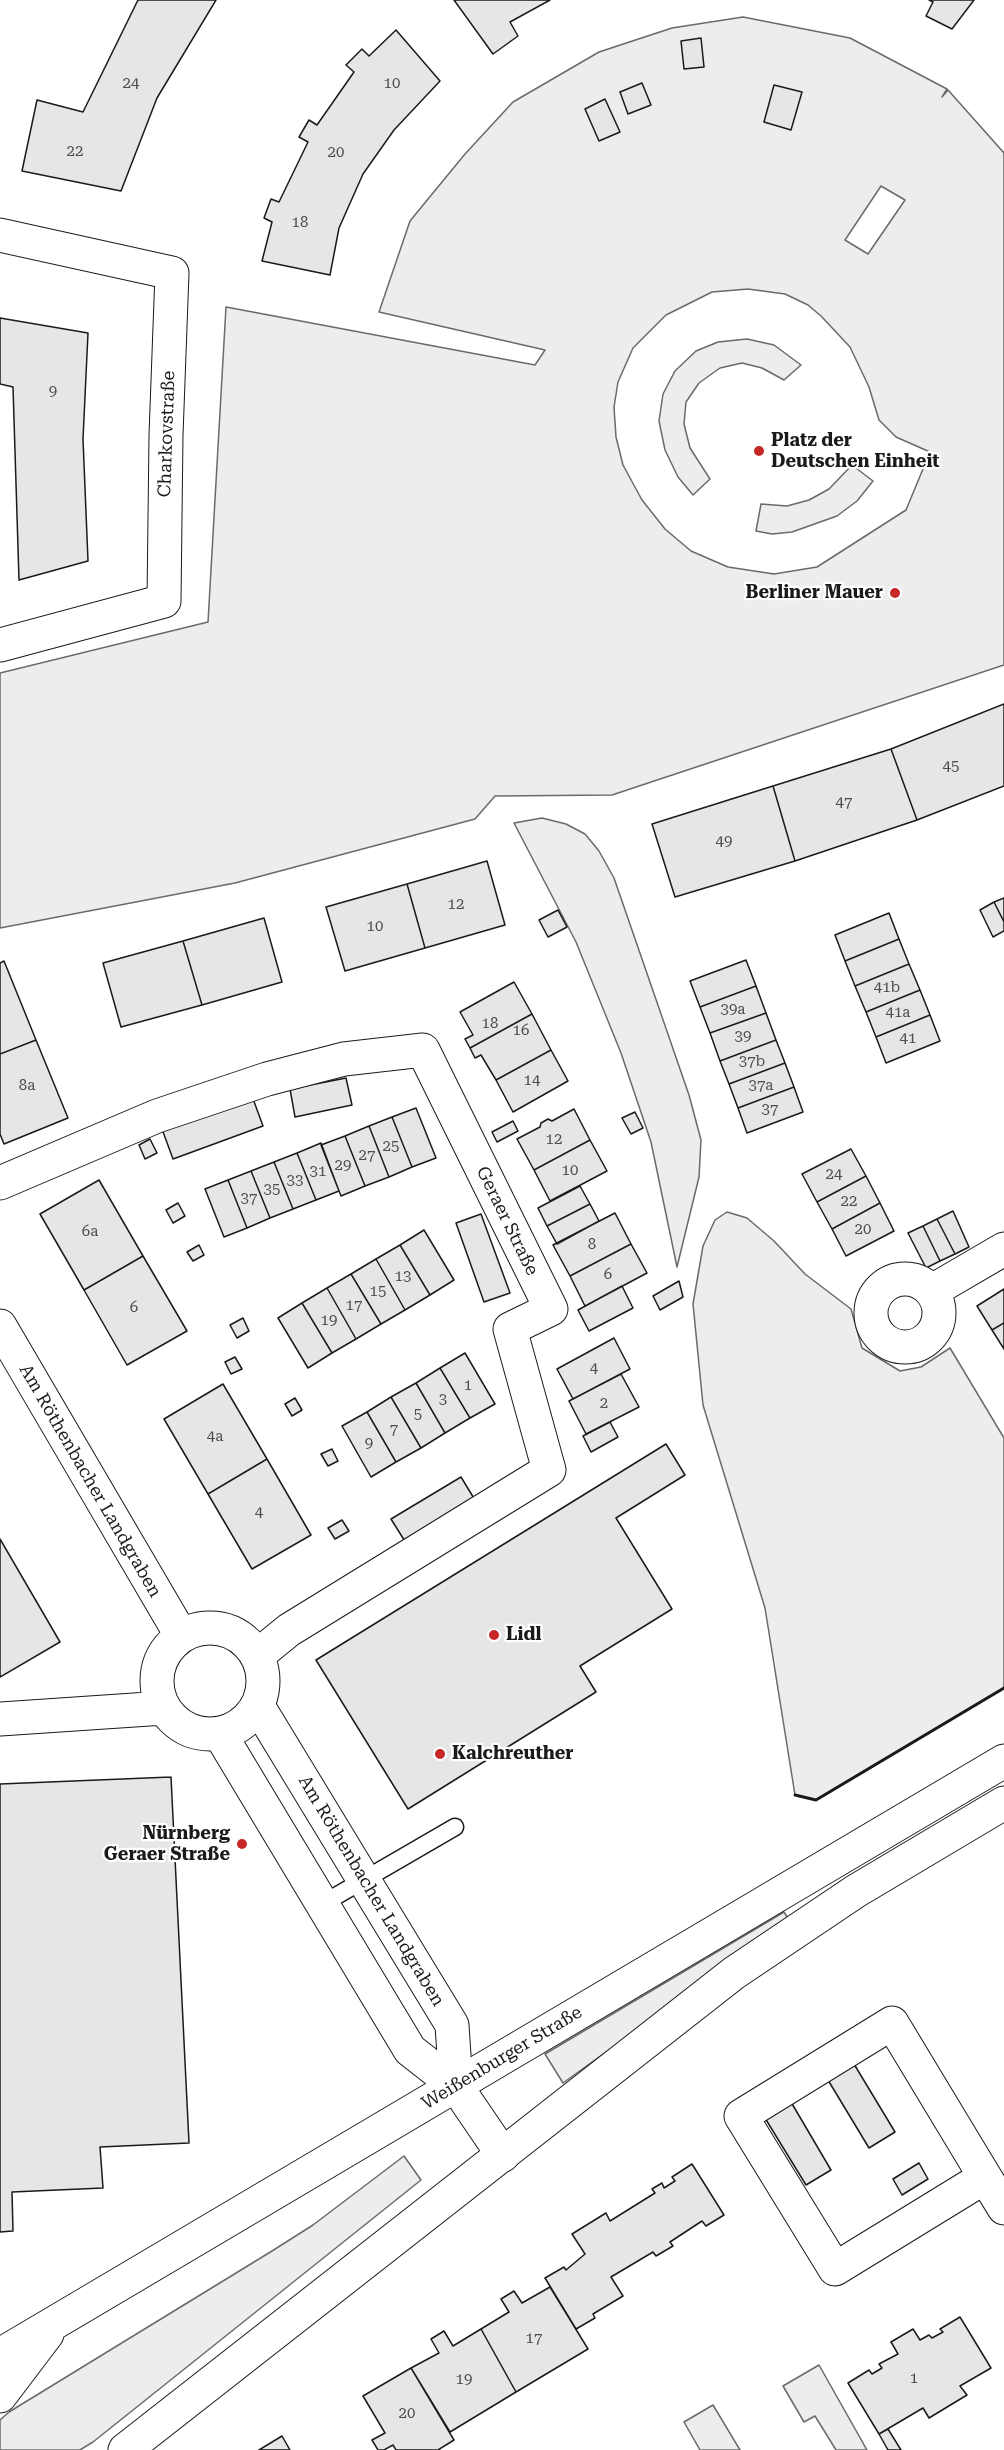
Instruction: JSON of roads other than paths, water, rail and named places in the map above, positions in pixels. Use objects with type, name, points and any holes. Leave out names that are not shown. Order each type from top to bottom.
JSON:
[{"type":"street","name":"Charkovstraße","points":[[0,235],[172,273],[166,435],[164,601],[0,645]]},
{"type":"street","name":"Geraer Straße","points":[[0,1183],[157,1116],[267,1079],[344,1059],[423,1050],[551,1310],[510,1329],[549,1470],[288,1630],[257,1656]]},
{"type":"street","points":[[932,1291],[1004,1249]]},
{"type":"street","name":"Am Röthenbacher Landgraben","points":[[0,1326],[181,1635]]},
{"type":"street","points":[[201,1628],[223,1629],[249,1643],[257,1656],[263,1672],[263,1689],[258,1706],[248,1719],[236,1728],[220,1734],[204,1734],[189,1730],[175,1721],[164,1708],[156,1682],[158,1669],[171,1644],[181,1635],[201,1628]]},
{"type":"street","name":"Am Röthenbacher Landgraben","points":[[258,1706],[366,1879],[452,2025],[456,2086]]},
{"type":"street","points":[[0,1719],[164,1708]]},
{"type":"street","points":[[220,1734],[324,1903],[410,2050],[456,2086],[503,2155]]},
{"type":"street","name":"Weißenburger Straße","points":[[0,2355],[1004,1761]]},
{"type":"street","points":[[138,2444],[734,1973],[856,1891],[1004,1803]]},
{"type":"street","points":[[986,2177],[835,2269],[741,2116],[892,2023],[986,2177],[1004,2208]]},
{"type":"street","points":[[0,2396],[55,2323]]},
{"type":"lane","points":[[324,1903],[455,1827]]},
{"type":"place","name":"Platz der Deutschen Einheit","points":[[759,451]]},
{"type":"place","name":"Berliner Mauer","points":[[895,593]]},
{"type":"place","name":"Lidl","points":[[494,1635]]},
{"type":"place","name":"Kalchreuther","points":[[440,1754]]},
{"type":"place","name":"Nürnberg Geraer Straße","points":[[242,1844]]}]
